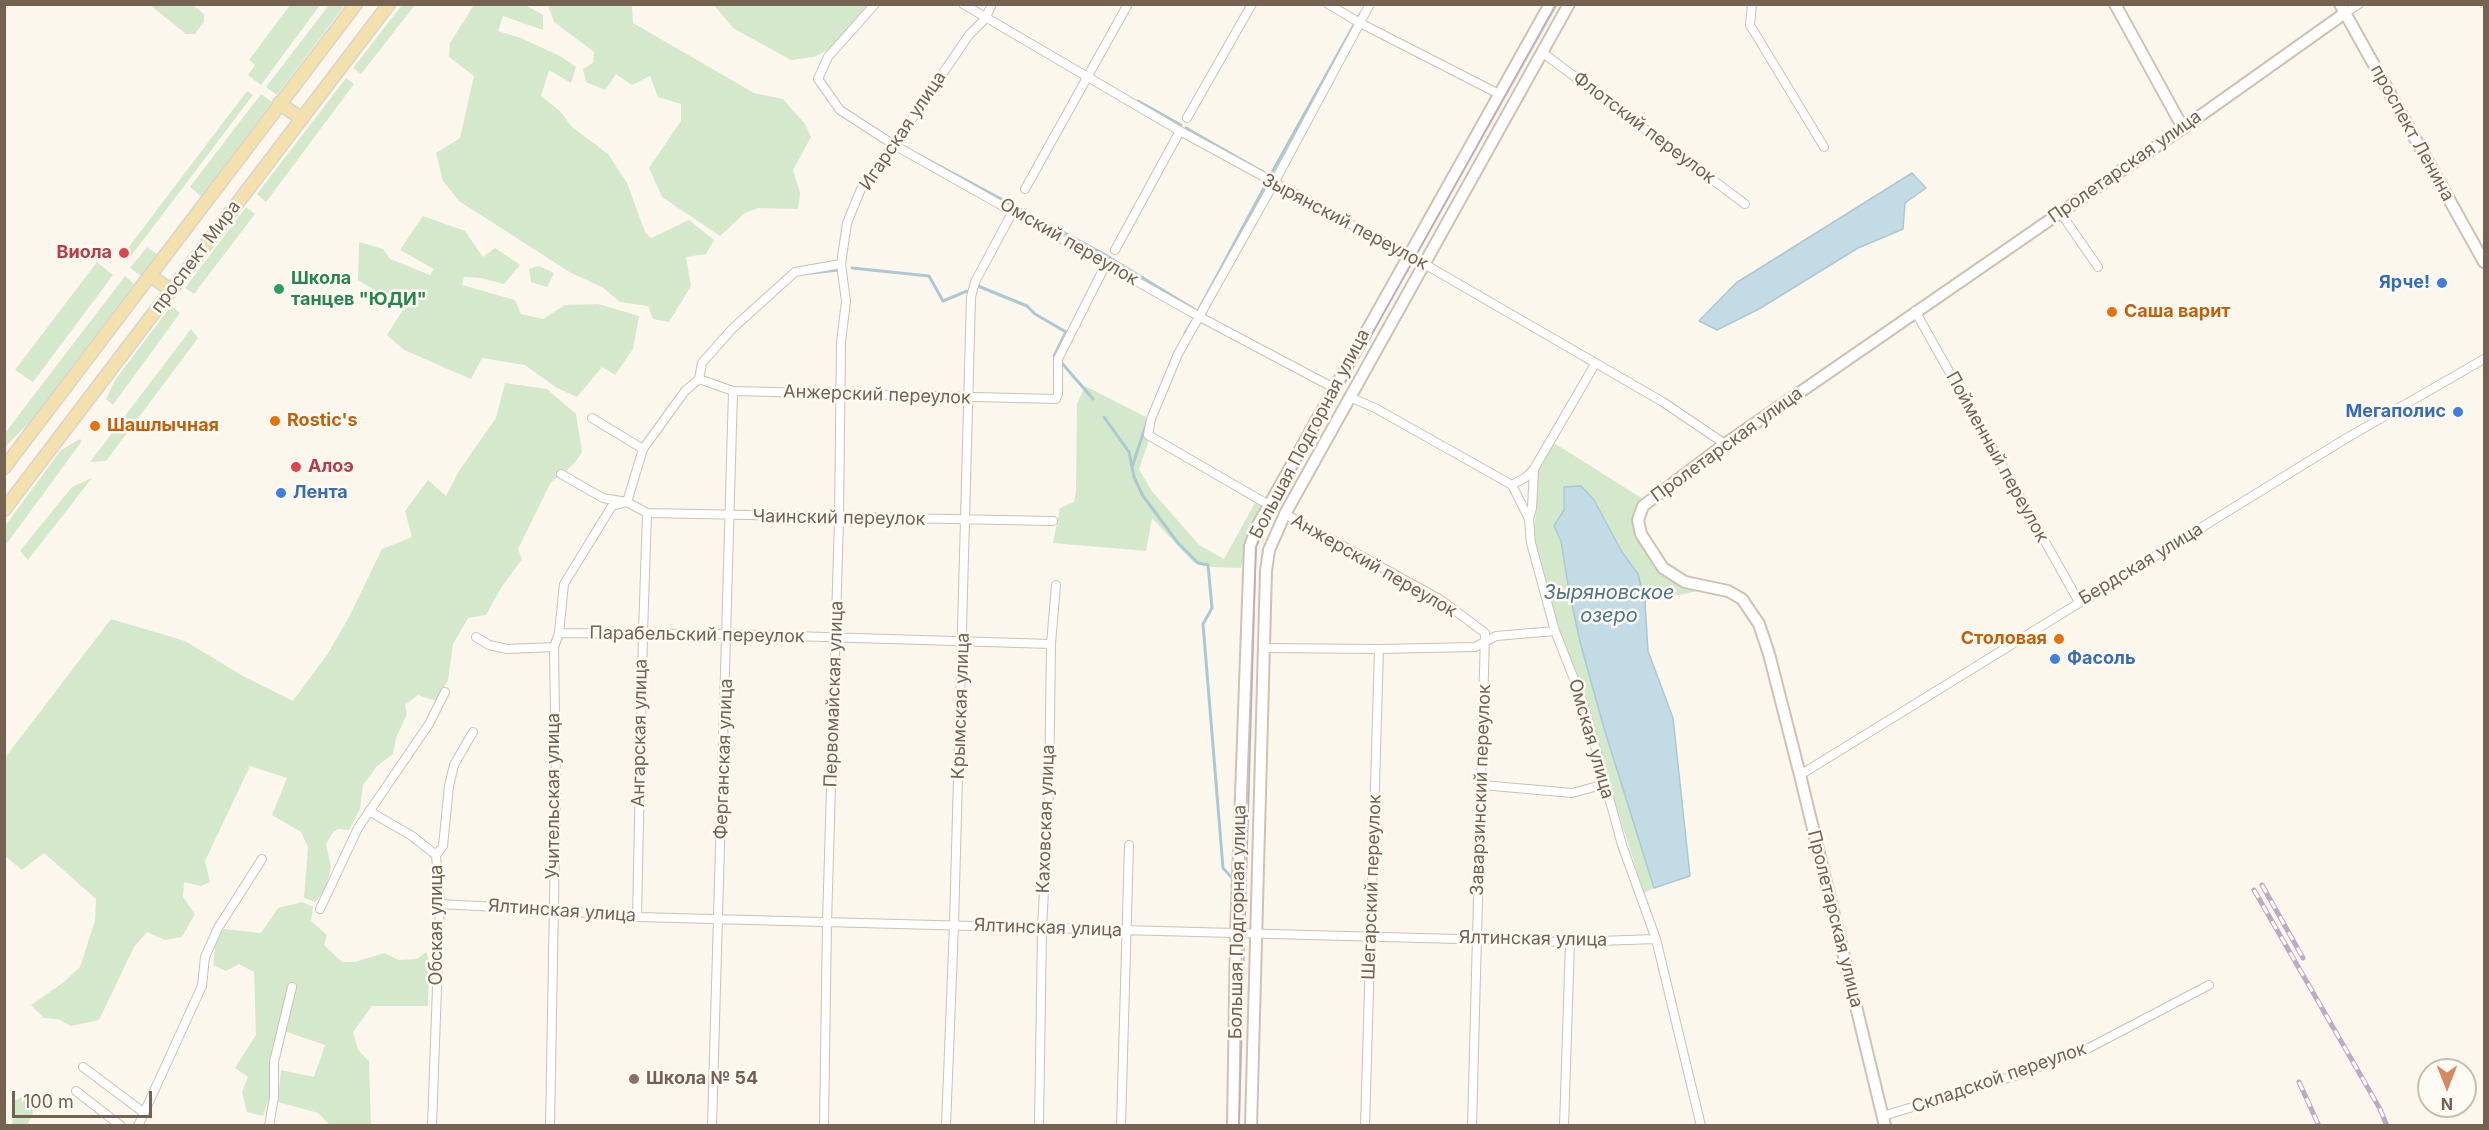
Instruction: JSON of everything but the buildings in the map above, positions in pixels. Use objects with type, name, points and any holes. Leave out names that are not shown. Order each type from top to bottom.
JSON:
[{"type":"main road","name":"проспект Мира","points":[[4,468],[356,4]]},
{"type":"main road","name":"проспект Мира","points":[[4,510],[389,4]]},
{"type":"main road","name":"Большая Подгорная улица","points":[[1233,1125],[1236,934],[1250,546],[1269,505],[1550,4]]},
{"type":"main road","name":"Большая Подгорная улица","points":[[1251,1125],[1266,571],[1269,550],[1285,514],[1352,398],[1569,4]]},
{"type":"main road","points":[[2115,4],[2183,128]]},
{"type":"main road","name":"Пролетарская улица","points":[[1884,1121],[1769,654],[1752,612],[1742,599],[1728,591],[1685,582],[1663,568],[1641,534],[1638,520],[1643,506],[1725,444],[1915,311],[2183,128],[2343,9]]},
{"type":"main road","name":"проспект Ленина","points":[[2343,9],[2484,262]]},
{"type":"main road","points":[[279,103],[302,119]]},
{"type":"main road","points":[[150,275],[170,290]]},
{"type":"street","name":"Омский переулок","points":[[875,4],[828,57],[818,79],[840,110],[894,145],[1200,317],[1334,388]]},
{"type":"street","name":"Зырянский переулок","points":[[963,4],[1180,131],[1426,265],[1663,402],[1725,444]]},
{"type":"street","name":"Игарская улица","points":[[841,264],[847,223],[861,189],[969,35],[986,19],[992,4]]},
{"type":"street","points":[[1026,189],[1128,4]]},
{"type":"street","points":[[1187,118],[1252,4]]},
{"type":"street","points":[[1328,4],[1360,23],[1499,94]]},
{"type":"street","points":[[1269,505],[1148,435],[1150,420],[1178,354],[1274,183],[1370,4]]},
{"type":"street","points":[[1752,4],[1750,25],[1824,147]]},
{"type":"street","name":"Пролетарская улица","points":[[2343,9],[2359,4]]},
{"type":"street","name":"Флотский переулок","points":[[1543,53],[1745,204]]},
{"type":"street","points":[[1115,250],[1180,131]]},
{"type":"street","name":"Крымская улица","points":[[946,1125],[973,287],[1013,211]]},
{"type":"street","points":[[2060,212],[2098,267]]},
{"type":"street","points":[[476,637],[489,645],[507,649],[554,647],[560,633],[564,584],[612,507],[627,502],[643,449],[685,391],[699,379],[702,363],[732,329],[795,272],[841,264]]},
{"type":"street","name":"Первомайская улица","points":[[824,1125],[827,922],[839,519],[841,342],[846,301],[841,264]]},
{"type":"street","name":"Анжерский переулок","points":[[699,379],[733,392],[1053,400],[1058,397],[1058,359],[1106,264]]},
{"type":"street","name":"Пойменный переулок","points":[[1915,311],[2079,602]]},
{"type":"street","name":"Бердская улица","points":[[1800,775],[2345,439],[2484,359]]},
{"type":"street","name":"Омская улица","points":[[1595,364],[1534,470],[1532,508],[1529,519],[1531,543],[1555,631],[1583,702],[1622,844],[1656,939],[1701,1125]]},
{"type":"street","name":"Ферганская улица","points":[[712,1125],[720,918],[733,392]]},
{"type":"street","points":[[1352,398],[1512,485],[1529,519]]},
{"type":"street","points":[[592,418],[643,449]]},
{"type":"street","points":[[1512,485],[1534,470]]},
{"type":"street","name":"Чаинский переулок","points":[[561,474],[603,498],[627,502],[647,513],[839,519],[1053,521]]},
{"type":"street","name":"Ангарская улица","points":[[638,917],[647,513]]},
{"type":"street","name":"Анжерский переулок","points":[[1285,514],[1441,600],[1485,633],[1485,642]]},
{"type":"street","name":"Каховская улица","points":[[1039,1125],[1042,929],[1049,794],[1051,644],[1056,585]]},
{"type":"street","points":[[1264,648],[1475,647],[1496,636],[1555,631]]},
{"type":"street","name":"Парабельский переулок","points":[[560,633],[727,634],[1051,644]]},
{"type":"street","name":"Заварзинский переулок","points":[[1472,1125],[1475,938],[1482,785],[1485,642]]},
{"type":"street","name":"Учительская улица","points":[[550,1125],[556,789],[554,647]]},
{"type":"street","name":"Шегарский переулок","points":[[1365,1125],[1379,649]]},
{"type":"street","points":[[320,909],[358,828],[429,724],[446,692]]},
{"type":"street","name":"Обская улица","points":[[432,1125],[440,904],[436,855],[442,846],[449,786],[454,765],[473,732]]},
{"type":"street","points":[[1482,785],[1572,794],[1605,784]]},
{"type":"street","points":[[369,811],[412,836],[436,855]]},
{"type":"street","points":[[1121,1125],[1129,844]]},
{"type":"street","points":[[138,1125],[202,986],[205,957],[218,928],[262,860]]},
{"type":"street","name":"Ялтинская улица","points":[[440,904],[638,917],[1042,929],[1371,935],[1570,942],[1656,939]]},
{"type":"street","points":[[1564,1125],[1570,942]]},
{"type":"street","name":"Складской переулок","points":[[1884,1121],[2087,1049],[2209,985]]},
{"type":"street","points":[[269,1125],[274,1097],[274,1062],[292,987]]},
{"type":"street","points":[[83,1067],[143,1112]]},
{"type":"street","points":[[76,1091],[121,1125]]},
{"type":"green space","points":[[150,5],[193,5],[204,14],[204,22],[195,34],[186,34]]},
{"type":"green space","points":[[290,5],[320,5],[261,85],[248,75],[255,65],[249,60]]},
{"type":"green space","points":[[329,5],[345,5],[277,95],[266,87]]},
{"type":"green space","points":[[402,5],[415,5],[361,74],[353,68]]},
{"type":"green space","points":[[474,5],[525,5],[543,15],[543,30],[503,16],[498,31],[521,38],[562,57],[576,67],[571,83],[549,70],[541,96],[560,111],[572,127],[608,154],[627,183],[645,232],[651,238],[689,220],[714,240],[706,254],[686,257],[691,286],[669,322],[653,319],[648,306],[620,302],[602,287],[571,273],[459,201],[443,181],[436,153],[460,138],[474,76],[449,57],[450,43]]},
{"type":"green space","points":[[548,5],[632,5],[633,23],[754,93],[783,99],[805,124],[811,137],[793,170],[800,193],[798,209],[758,208],[745,213],[720,236],[662,197],[649,168],[681,121],[681,104],[658,97],[650,76],[632,85],[616,74],[605,90],[586,82],[583,69],[593,63],[594,52],[554,22]]},
{"type":"green space","points":[[714,5],[870,5],[830,49],[814,57],[791,60],[733,28]]},
{"type":"green space","points":[[346,78],[354,84],[266,202],[257,194]]},
{"type":"green space","points":[[247,91],[253,95],[131,256],[125,252]]},
{"type":"green space","points":[[261,94],[272,102],[201,196],[190,187]]},
{"type":"green space","points":[[246,207],[255,214],[194,294],[185,288]]},
{"type":"green space","points":[[423,216],[465,231],[483,257],[495,248],[520,265],[504,284],[481,278],[464,277],[462,285],[515,300],[521,314],[543,319],[565,305],[598,304],[639,316],[633,349],[615,375],[602,367],[577,397],[557,388],[525,365],[482,358],[471,379],[404,350],[387,335],[404,308],[358,280],[359,242],[383,249],[390,259],[430,275],[434,269],[400,250]]},
{"type":"green space","points":[[147,247],[157,254],[141,276],[130,268]]},
{"type":"green space","points":[[97,262],[113,275],[33,382],[15,370]]},
{"type":"green space","points":[[539,266],[554,273],[547,287],[531,282],[529,269]]},
{"type":"green space","points":[[125,276],[134,284],[29,423],[5,447],[5,433]]},
{"type":"green space","points":[[171,306],[180,313],[113,405],[106,399],[115,380]]},
{"type":"green space","points":[[191,329],[198,338],[106,461],[90,462]]},
{"type":"green space","points":[[505,383],[547,389],[576,414],[582,452],[574,464],[551,482],[518,549],[522,559],[501,588],[486,615],[468,618],[453,644],[448,680],[436,701],[418,695],[405,705],[407,714],[396,738],[393,754],[377,766],[363,785],[360,809],[349,830],[338,829],[333,832],[326,844],[331,867],[325,891],[315,902],[304,898],[308,847],[301,832],[272,815],[287,778],[250,766],[205,861],[210,882],[201,886],[184,882],[183,897],[195,914],[182,937],[165,940],[147,932],[134,947],[99,1020],[71,1026],[58,1019],[44,1018],[31,1005],[64,982],[80,967],[95,921],[96,899],[44,853],[22,870],[5,856],[4,759],[111,619],[185,641],[243,676],[293,701],[327,655],[349,617],[382,549],[412,537],[405,511],[428,480],[446,496],[459,471],[496,418]]},
{"type":"green space","points":[[1085,386],[1148,418],[1148,443],[1139,469],[1151,490],[1199,545],[1224,559],[1256,501],[1265,506],[1246,546],[1241,568],[1211,567],[1194,563],[1152,518],[1146,551],[1053,543],[1060,508],[1074,502],[1077,404]]},
{"type":"green space","points":[[80,439],[82,441],[5,546],[5,526],[61,450]]},
{"type":"green space","points":[[1554,443],[1643,499],[1632,518],[1636,535],[1683,586],[1698,591],[1645,602],[1638,574],[1622,552],[1594,500],[1564,510],[1554,526],[1561,541],[1580,642],[1654,888],[1644,893],[1609,784],[1588,701],[1558,630],[1534,541],[1538,470]]},
{"type":"green space","points":[[92,478],[28,560],[20,551],[72,487]]},
{"type":"green space","points":[[302,902],[313,907],[311,921],[327,935],[324,945],[342,962],[355,962],[384,953],[399,960],[417,959],[426,952],[429,960],[428,1006],[372,1006],[353,1032],[358,1050],[369,1061],[371,1125],[330,1125],[318,1113],[278,1102],[281,1070],[314,1077],[325,1045],[278,1029],[270,1065],[269,1098],[263,1116],[247,1112],[242,1092],[248,1077],[235,1068],[256,1035],[254,972],[239,964],[226,971],[213,965],[216,939],[224,929],[261,933],[278,908]]},
{"type":"green space","points":[[29,1093],[33,1113],[27,1125],[12,1125],[14,1101]]},
{"type":"water","points":[[1912,173],[1926,188],[1905,203],[1903,229],[1858,248],[1759,309],[1717,330],[1699,321],[1736,283]]},
{"type":"water","name":"Зыряновское озеро","points":[[1581,486],[1594,500],[1622,552],[1638,574],[1645,602],[1648,651],[1673,718],[1690,876],[1654,888],[1580,642],[1561,541],[1554,526],[1564,510],[1564,487]]},
{"type":"waterway","points":[[1186,128],[1270,176],[1360,14]]},
{"type":"waterway","points":[[1138,101],[1181,125]]},
{"type":"waterway","points":[[919,155],[1102,253],[1197,311]]},
{"type":"waterway","points":[[1198,311],[1265,186]]},
{"type":"waterway","points":[[852,268],[929,276],[943,301],[967,291]]},
{"type":"waterway","points":[[811,273],[839,270]]},
{"type":"waterway","points":[[978,286],[1027,306],[1035,314],[1066,332],[1054,356]]},
{"type":"waterway","points":[[1185,333],[1192,322]]},
{"type":"waterway","points":[[1061,362],[1093,399]]},
{"type":"waterway","points":[[1104,417],[1129,452],[1134,477],[1143,496],[1178,543],[1198,563],[1208,565],[1212,608],[1203,624],[1223,868],[1233,879],[1232,886]]},
{"type":"waterway","points":[[1132,467],[1146,425]]},
{"type":"tram line","points":[[1239,1126],[1256,547],[1275,508],[1556,4]]},
{"type":"railway","points":[[2262,885],[2303,958]]},
{"type":"railway","points":[[2254,890],[2380,1109],[2387,1126]]},
{"type":"railway","points":[[2299,1082],[2319,1126]]},
{"type":"place","name":"Виола","points":[[124,253]]},
{"type":"place","name":"Ярче!","points":[[2442,283]]},
{"type":"place","name":"Школа танцев \"ЮДИ\"","points":[[279,289]]},
{"type":"place","name":"Саша варит","points":[[2112,312]]},
{"type":"place","name":"Мегаполис","points":[[2458,412]]},
{"type":"place","name":"Rostic's","points":[[275,421]]},
{"type":"place","name":"Шашлычная","points":[[95,426]]},
{"type":"place","name":"Алоэ","points":[[296,467]]},
{"type":"place","name":"Лента","points":[[281,493]]},
{"type":"place","name":"Столовая","points":[[2059,639]]},
{"type":"place","name":"Фасоль","points":[[2055,659]]},
{"type":"place","name":"Школа № 54","points":[[634,1079]]}]
